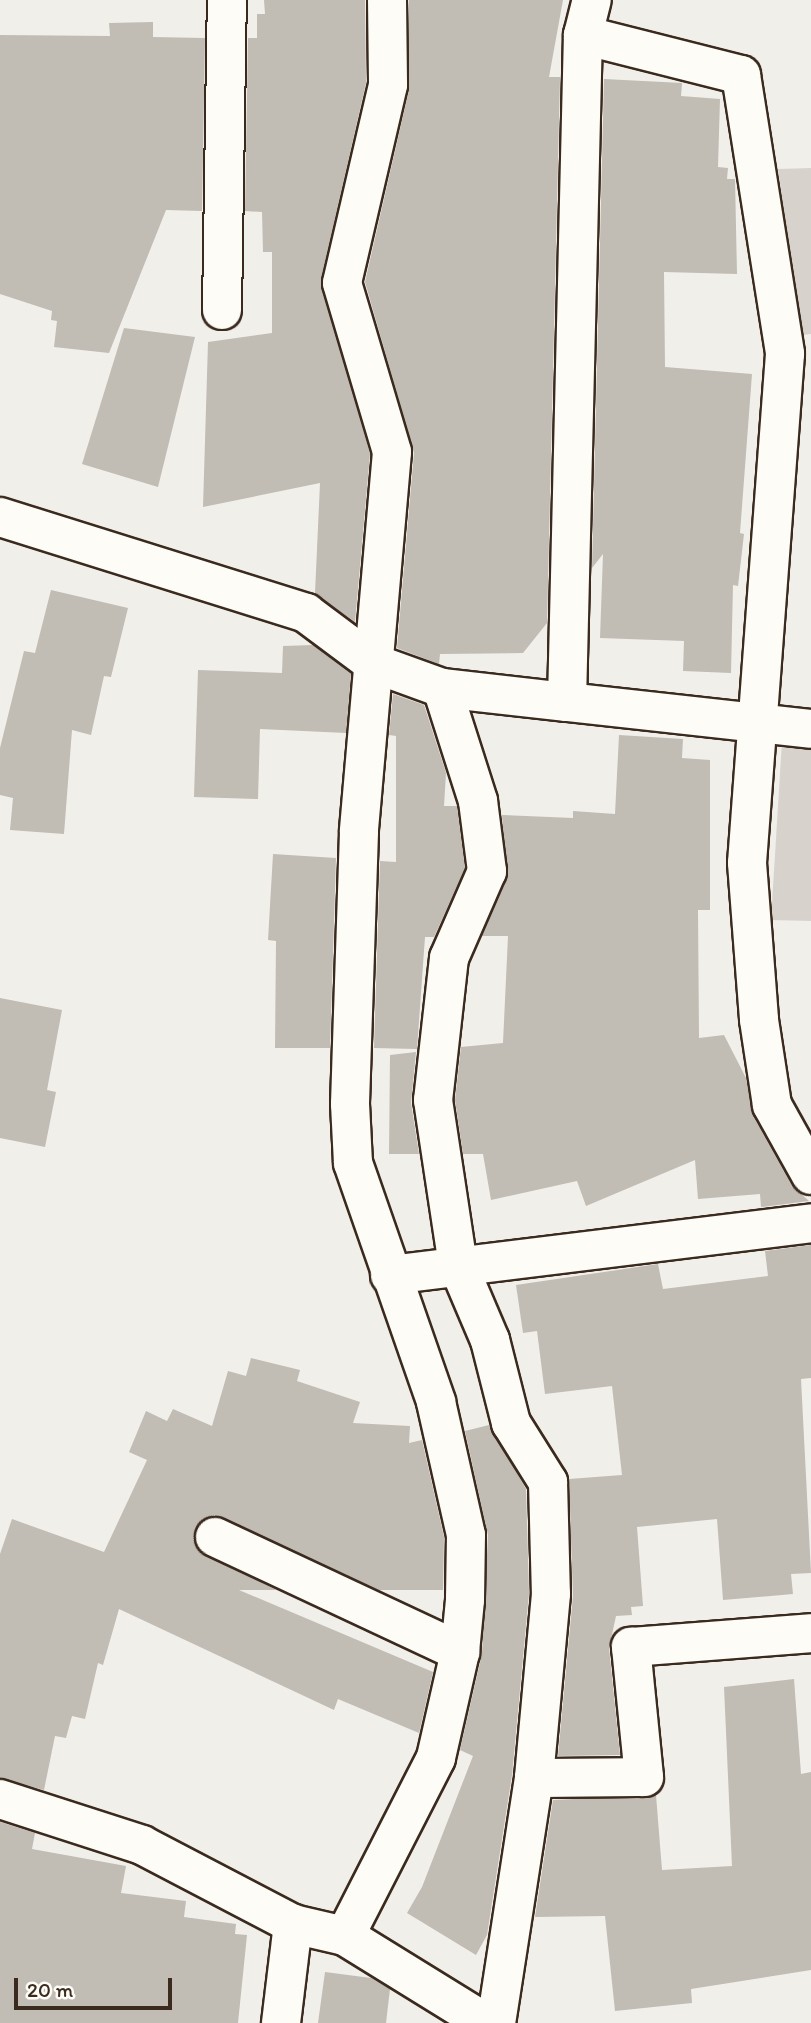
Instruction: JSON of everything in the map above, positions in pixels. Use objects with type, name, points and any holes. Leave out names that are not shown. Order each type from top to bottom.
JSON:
[{"type":"street","points":[[222,310],[227,0]]},
{"type":"street","points":[[345,1936],[436,1758],[460,1652],[466,1535],[436,1402],[353,1163],[350,1104],[359,832],[392,452],[342,284],[388,85],[387,0]]},
{"type":"street","points":[[567,702],[587,18],[741,75],[785,354],[747,863],[759,1020],[772,1105],[811,1175]]},
{"type":"street","points":[[0,517],[306,613],[373,663],[442,688],[811,729]]},
{"type":"street","points":[[442,688],[478,801],[487,871],[449,958],[433,1100],[458,1265],[490,1340],[511,1423],[548,1482],[551,1594],[534,1778],[496,2023]]},
{"type":"street","points":[[390,1275],[811,1223]]},
{"type":"street","points":[[215,1537],[460,1652]]},
{"type":"street","points":[[534,1778],[644,1777],[631,1647],[811,1633]]},
{"type":"street","points":[[0,1799],[142,1845],[293,1924],[345,1936],[486,2023]]},
{"type":"street","points":[[281,2023],[293,1924]]},
{"type":"shaded area","points":[[811,168],[811,334],[802,335],[778,169]]},
{"type":"shaded area","points":[[782,741],[811,745],[811,921],[771,920]]},
{"type":"building","points":[[264,0],[365,0],[366,83],[321,279],[370,454],[355,622],[315,593],[320,483],[203,507],[208,342],[272,333],[272,252],[263,252],[262,212],[245,211],[248,38],[257,38],[257,14],[265,14]]},
{"type":"building","points":[[409,0],[563,0],[549,77],[560,77],[547,623],[523,653],[440,654],[439,664],[397,648],[414,453],[365,282],[409,90]]},
{"type":"building","points":[[153,22],[153,37],[205,38],[202,211],[166,210],[109,353],[54,347],[57,321],[51,320],[52,311],[0,294],[0,35],[110,36],[109,23]]},
{"type":"building","points":[[604,79],[682,83],[681,96],[720,99],[718,167],[728,168],[727,179],[735,179],[737,274],[664,272],[665,367],[752,374],[740,533],[744,534],[738,586],[733,585],[731,673],[683,671],[684,641],[600,638],[603,554],[592,568]]},
{"type":"building","points":[[124,328],[195,337],[158,487],[82,464]]},
{"type":"building","points":[[51,590],[128,608],[111,677],[104,676],[91,735],[72,730],[64,834],[10,830],[13,798],[0,795],[0,748],[24,651],[35,653]]},
{"type":"building","points":[[313,645],[351,674],[346,733],[260,729],[258,799],[194,797],[198,670],[282,673],[283,646]]},
{"type":"building","points":[[393,694],[424,705],[446,773],[444,806],[457,806],[465,868],[434,937],[425,937],[417,1049],[374,1048],[380,861],[396,862],[396,736],[389,735]]},
{"type":"building","points":[[619,735],[683,739],[682,758],[710,760],[710,910],[698,910],[699,1038],[724,1035],[746,1078],[753,1116],[792,1186],[809,1201],[761,1207],[760,1194],[698,1199],[695,1160],[586,1206],[577,1181],[491,1200],[483,1154],[463,1154],[455,1100],[461,1047],[503,1043],[508,936],[482,936],[507,879],[502,815],[573,818],[573,811],[615,814]]},
{"type":"building","points":[[273,854],[336,858],[330,1048],[275,1048],[276,941],[268,940]]},
{"type":"building","points":[[0,998],[62,1010],[47,1090],[56,1092],[45,1147],[0,1138]]},
{"type":"building","points":[[416,1052],[411,1103],[419,1154],[389,1154],[390,1055]]},
{"type":"building","points":[[811,1245],[811,1378],[801,1379],[811,1573],[791,1574],[793,1594],[723,1600],[717,1519],[637,1527],[643,1606],[631,1607],[632,1615],[616,1616],[609,1648],[620,1755],[558,1756],[573,1596],[569,1479],[622,1475],[612,1386],[545,1394],[537,1331],[523,1333],[516,1285],[658,1264],[663,1289],[768,1276],[765,1251]]},
{"type":"building","points":[[251,1358],[300,1370],[297,1381],[360,1402],[353,1423],[410,1426],[409,1443],[422,1440],[444,1537],[443,1590],[379,1590],[214,1515],[196,1527],[197,1549],[276,1590],[239,1590],[433,1672],[419,1733],[338,1699],[334,1710],[119,1609],[103,1665],[98,1663],[85,1719],[72,1716],[66,1738],[55,1736],[44,1790],[0,1778],[0,1554],[12,1519],[104,1552],[147,1460],[129,1452],[146,1411],[167,1421],[173,1409],[212,1426],[228,1371],[246,1376]]},
{"type":"building","points":[[489,1425],[526,1489],[529,1593],[512,1775],[487,1935],[476,1955],[407,1913],[422,1887],[473,1756],[460,1750],[482,1654],[488,1535],[465,1431]]},
{"type":"building","points":[[794,1679],[801,1774],[811,1772],[811,1970],[691,1989],[692,2003],[615,2011],[605,1916],[535,1917],[553,1800],[656,1795],[662,1870],[732,1866],[724,1687]]},
{"type":"building","points":[[0,1822],[35,1833],[32,1849],[126,1866],[121,1893],[186,1901],[184,1917],[236,1924],[235,1934],[247,1935],[238,2023],[0,2023]]},
{"type":"building","points":[[325,1972],[371,1978],[390,1989],[386,2023],[318,2023]]}]
